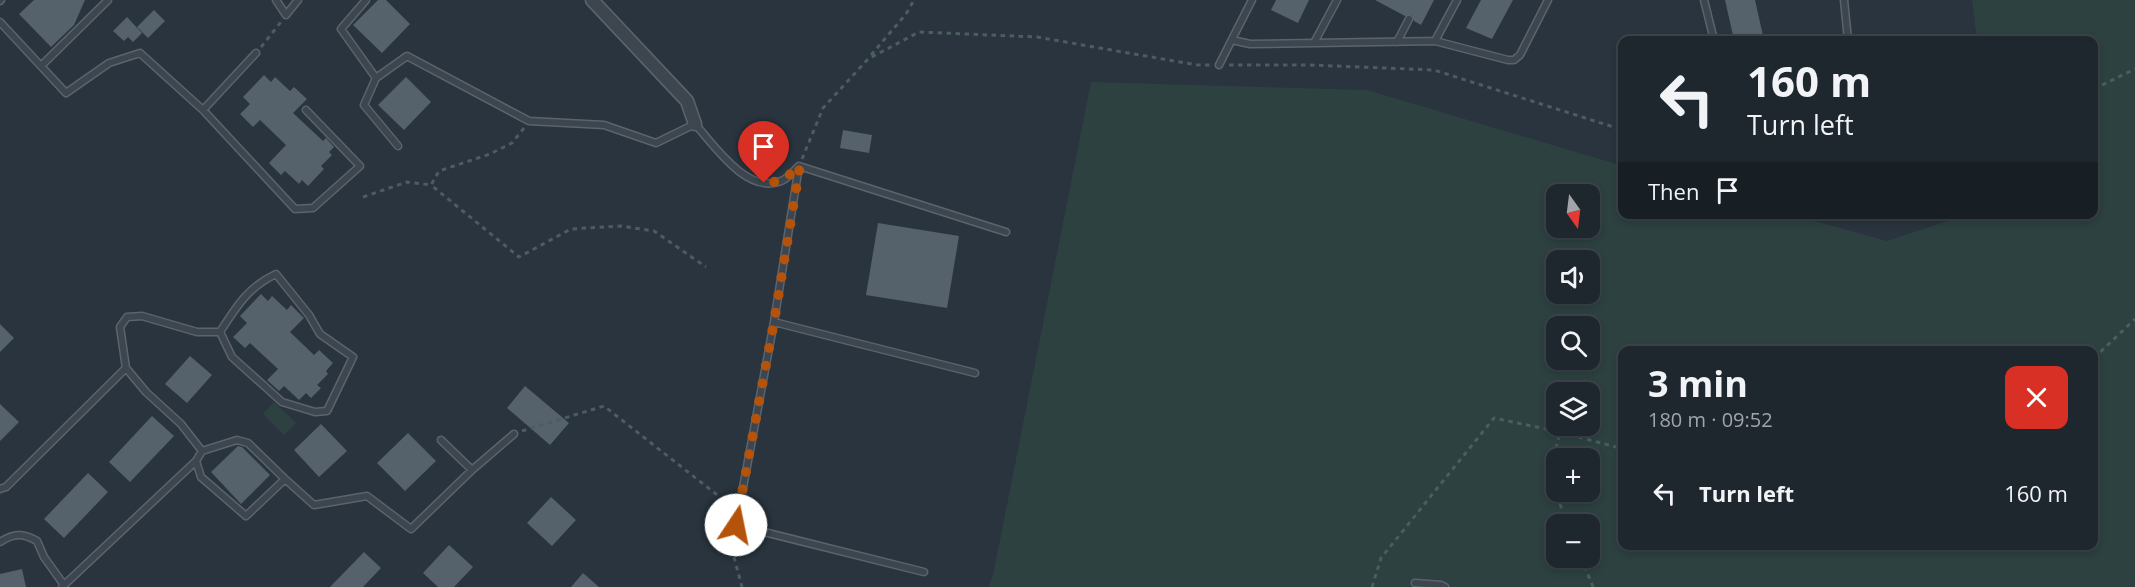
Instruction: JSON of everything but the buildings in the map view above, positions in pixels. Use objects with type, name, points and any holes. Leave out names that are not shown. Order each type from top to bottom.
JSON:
[{"type":"street","points":[[592,0],[687,101],[695,124]]},
{"type":"lane","points":[[41,66],[108,0]]},
{"type":"lane","points":[[276,0],[286,15],[298,0]]},
{"type":"lane","points":[[366,0],[341,29],[375,78]]},
{"type":"lane","points":[[1219,65],[1252,0]]},
{"type":"lane","points":[[1314,43],[1337,0]]},
{"type":"lane","points":[[1435,41],[1457,0]]},
{"type":"lane","points":[[1232,40],[1250,44],[1435,41],[1514,60],[1520,55],[1548,0]]},
{"type":"lane","points":[[1704,0],[1713,36]]},
{"type":"lane","points":[[1844,0],[1848,36]]},
{"type":"lane","points":[[1397,42],[1409,19]]},
{"type":"lane","points":[[0,22],[66,93],[109,63],[140,53],[203,110],[295,209],[313,208],[360,166],[306,110]]},
{"type":"lane","points":[[203,110],[256,53]]},
{"type":"lane","points":[[398,146],[364,105],[375,78],[406,56],[529,121],[604,125],[656,143],[695,124],[738,173],[764,183],[782,181],[800,166]]},
{"type":"lane","points":[[800,166],[1006,232]]},
{"type":"lane","points":[[800,166],[736,525],[924,572]]},
{"type":"lane","points":[[276,274],[309,315],[320,334],[353,357],[327,411],[315,412],[282,402],[232,357],[220,332],[235,308],[260,282],[276,274]]},
{"type":"lane","points":[[202,451],[181,424],[146,392],[126,368],[120,327],[127,317],[142,316],[197,332],[220,332]]},
{"type":"lane","points":[[774,322],[975,374]]},
{"type":"lane","points":[[0,489],[6,487],[126,368]]},
{"type":"lane","points":[[0,542],[8,536],[28,536],[37,541],[44,557],[63,586],[196,461],[202,451],[237,440],[248,442],[314,505],[367,496],[411,529],[472,470],[514,434]]},
{"type":"lane","points":[[441,440],[472,470]]},
{"type":"lane","points":[[196,461],[201,477],[246,516],[285,478]]},
{"type":"lane","points":[[1415,583],[1445,587]]},
{"type":"path","points":[[800,166],[823,108],[906,14],[914,0]]},
{"type":"path","points":[[256,53],[286,15]]},
{"type":"path","points":[[868,59],[919,32],[1037,37],[1197,65],[1310,64],[1434,70],[1618,128]]},
{"type":"path","points":[[2098,87],[2135,69]]},
{"type":"path","points":[[431,185],[439,171],[490,154],[512,143],[529,121]]},
{"type":"path","points":[[363,197],[407,182],[431,185],[519,257],[570,229],[621,225],[654,231],[706,267]]},
{"type":"path","points":[[2098,354],[2135,319]]},
{"type":"path","points":[[514,434],[604,405],[717,494],[742,587]]},
{"type":"path","points":[[1372,587],[1381,558],[1494,418],[1546,429]]},
{"type":"path","points":[[1559,436],[1549,476],[1564,514]]},
{"type":"path","points":[[1575,436],[1618,446]]},
{"type":"path","points":[[1585,568],[1593,587]]},
{"type":"green space","points":[[1972,0],[2135,0],[2135,587],[988,587],[993,575],[1091,82],[1367,90],[1618,165],[1618,219],[1807,219],[1887,241],[1954,219],[2098,219],[2098,36],[1976,36]]},
{"type":"green space","points":[[274,402],[296,423],[284,435],[263,414]]},
{"type":"route","points":[[736,525],[800,166],[782,181],[764,183]]}]
